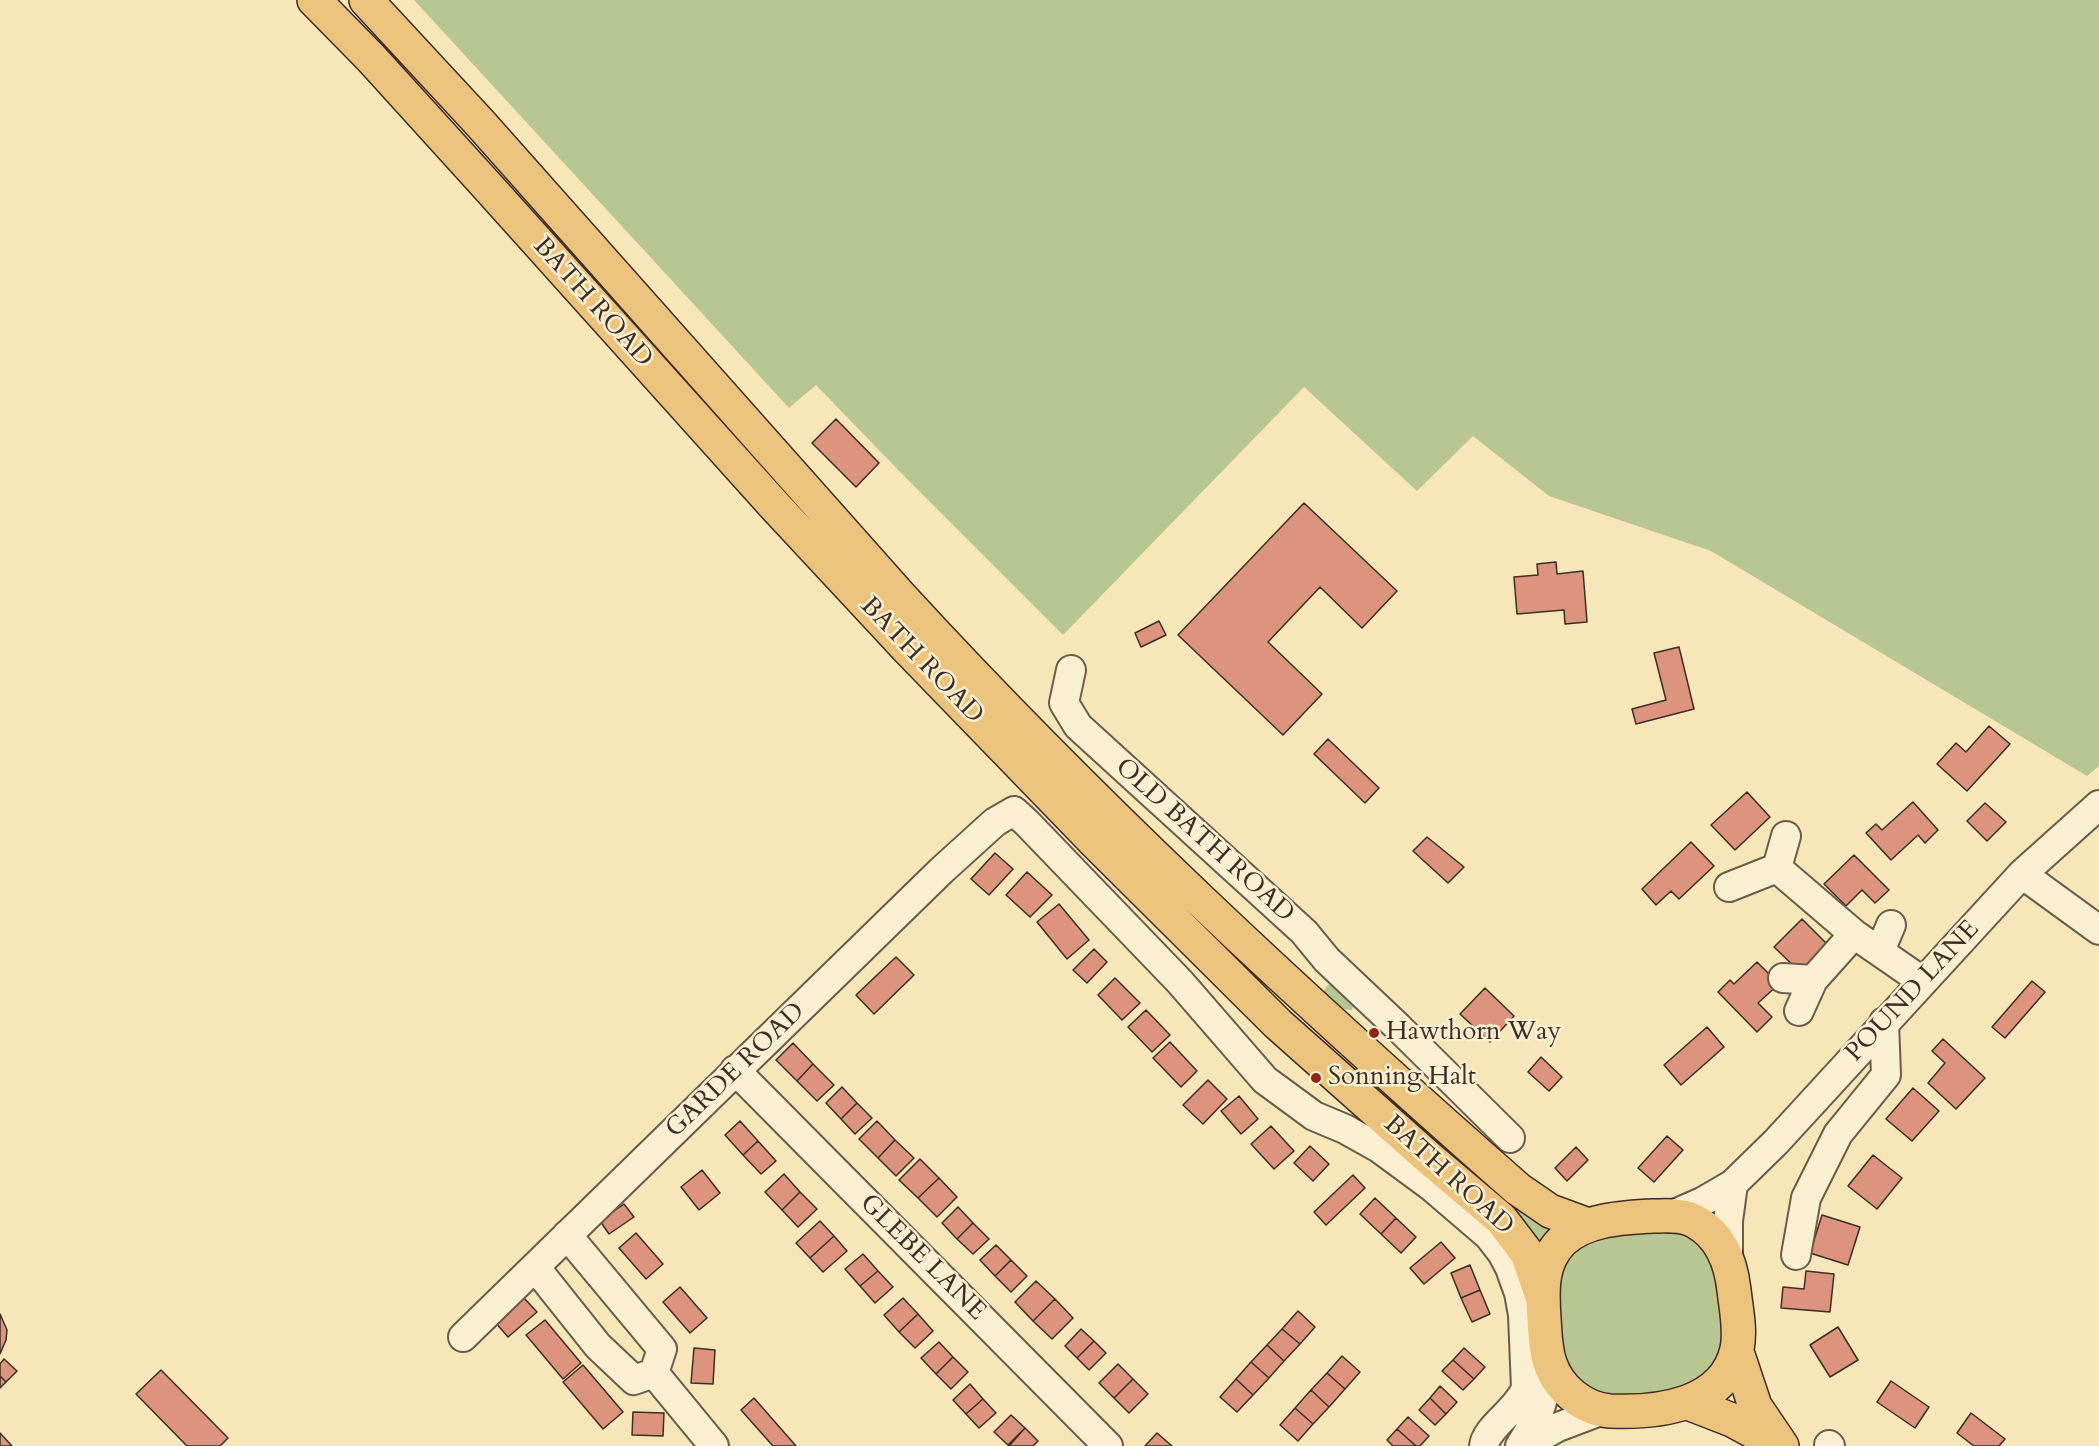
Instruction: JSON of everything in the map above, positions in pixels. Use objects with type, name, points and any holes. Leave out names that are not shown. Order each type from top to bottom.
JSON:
[{"type":"main road","name":"BATH ROAD","points":[[314,0],[371,58],[773,504],[908,649],[1135,883],[1278,1024],[1501,1219],[1527,1253],[1543,1299]]},
{"type":"main road","name":"BATH ROAD","points":[[366,0],[480,123],[969,670],[1118,821],[1301,994],[1530,1199],[1550,1211],[1588,1225]]},
{"type":"main road","points":[[1278,1024],[1301,994]]},
{"type":"main road","points":[[1737,1352],[1721,1380],[1688,1403],[1643,1410],[1603,1410],[1592,1406],[1571,1395],[1557,1378],[1549,1361],[1543,1299],[1545,1268],[1555,1249],[1569,1235],[1588,1225],[1619,1219],[1670,1216],[1689,1218],[1698,1222],[1713,1236],[1728,1258],[1737,1322],[1737,1352],[1755,1406],[1780,1446]]},
{"type":"main road","points":[[1688,1403],[1732,1420],[1780,1446]]},
{"type":"street","name":"OLD BATH ROAD","points":[[1071,670],[1064,702],[1078,726],[1304,932],[1327,960],[1510,1138]]},
{"type":"street","name":"POUND LANE","points":[[1670,1216],[1702,1202],[1733,1184],[1776,1142],[2022,874],[2099,805]]},
{"type":"street","name":"GARDE ROAD","points":[[463,1336],[942,870],[994,822],[1014,812],[1028,823],[1180,982],[1265,1080],[1314,1116],[1345,1129],[1379,1148],[1432,1186],[1488,1235],[1502,1253],[1519,1293],[1526,1388],[1522,1398],[1486,1437],[1484,1446]]},
{"type":"street","points":[[1777,868],[1786,836]]},
{"type":"street","points":[[1729,886],[1777,868]]},
{"type":"street","points":[[1777,868],[1854,934],[1922,981]]},
{"type":"street","points":[[2022,874],[2099,930]]},
{"type":"street","points":[[1880,951],[1891,925]]},
{"type":"street","points":[[1799,1011],[1813,980],[1854,934]]},
{"type":"street","points":[[1301,994],[1327,960]]},
{"type":"street","points":[[1783,978],[1813,980]]},
{"type":"street","points":[[1796,1255],[1806,1198],[1838,1134],[1886,1075],[1884,1022]]},
{"type":"street","name":"GLEBE LANE","points":[[735,1070],[1108,1446]]},
{"type":"street","points":[[1728,1258],[1728,1221],[1733,1184]]},
{"type":"street","points":[[567,1235],[662,1349],[654,1373]]},
{"type":"street","points":[[535,1267],[598,1346],[634,1380],[654,1373]]},
{"type":"street","points":[[1521,1446],[1544,1400],[1549,1361]]},
{"type":"street","points":[[654,1373],[714,1446]]},
{"type":"street","points":[[1521,1446],[1558,1427],[1603,1410]]},
{"type":"green space","points":[[414,0],[2099,0],[2099,766],[2087,776],[1711,551],[1549,496],[1473,436],[1417,491],[1304,387],[1063,635],[816,385],[789,408]]},
{"type":"green space","points":[[1335,983],[1354,1002],[1352,1010],[1340,1009],[1322,993],[1328,985]]},
{"type":"green space","points":[[1307,1015],[1557,1228],[1540,1250],[1395,1112],[1391,1096],[1304,1020]]},
{"type":"green space","points":[[1636,1231],[1679,1232],[1688,1235],[1703,1246],[1716,1273],[1723,1336],[1721,1355],[1697,1383],[1681,1390],[1617,1397],[1584,1389],[1562,1356],[1556,1290],[1562,1263],[1585,1241]]},
{"type":"building","points":[[836,419],[879,463],[856,487],[812,443]]},
{"type":"building","points":[[1304,503],[1397,591],[1362,628],[1320,587],[1268,642],[1322,694],[1283,735],[1178,635]]},
{"type":"building","points":[[1556,562],[1557,574],[1583,571],[1587,622],[1565,624],[1564,610],[1517,614],[1514,577],[1538,575],[1537,564]]},
{"type":"building","points":[[1159,621],[1166,635],[1141,647],[1135,633]]},
{"type":"building","points":[[1679,647],[1694,709],[1636,724],[1632,709],[1666,700],[1654,653]]},
{"type":"building","points":[[1989,726],[2010,744],[1967,791],[1937,764],[1956,743],[1966,752]]},
{"type":"building","points":[[1328,739],[1379,788],[1365,803],[1314,754]]},
{"type":"building","points":[[1747,792],[1770,817],[1735,850],[1711,825]]},
{"type":"building","points":[[1913,802],[1938,830],[1925,843],[1918,835],[1891,860],[1866,833],[1876,824],[1882,830]]},
{"type":"building","points":[[1985,803],[2006,822],[1987,841],[1967,821]]},
{"type":"building","points":[[1427,837],[1464,867],[1448,883],[1413,851]]},
{"type":"building","points":[[1691,842],[1714,866],[1679,899],[1671,891],[1656,905],[1642,889]]},
{"type":"building","points":[[995,853],[1013,869],[989,895],[971,879]]},
{"type":"building","points":[[1854,855],[1889,890],[1875,903],[1862,890],[1846,906],[1824,884]]},
{"type":"building","points":[[1027,872],[1052,895],[1030,917],[1006,895]]},
{"type":"building","points":[[1059,904],[1089,940],[1067,959],[1037,922]]},
{"type":"building","points":[[1802,919],[1827,944],[1800,972],[1774,947]]},
{"type":"building","points":[[1094,949],[1107,962],[1087,983],[1073,970]]},
{"type":"building","points":[[896,957],[914,975],[874,1014],[856,995]]},
{"type":"building","points":[[1757,962],[1779,984],[1758,1003],[1772,1017],[1757,1032],[1718,992],[1730,980],[1734,984]]},
{"type":"building","points":[[1115,978],[1140,1003],[1122,1020],[1098,995]]},
{"type":"building","points":[[2032,981],[2045,992],[2005,1038],[1992,1027]]},
{"type":"building","points":[[1485,988],[1514,1016],[1490,1042],[1460,1014]]},
{"type":"building","points":[[1146,1010],[1170,1035],[1152,1052],[1128,1027]]},
{"type":"building","points":[[1707,1027],[1724,1047],[1681,1085],[1664,1065]]},
{"type":"building","points":[[1943,1039],[1985,1078],[1956,1109],[1928,1083],[1945,1063],[1932,1051]]},
{"type":"building","points":[[1170,1042],[1197,1071],[1181,1087],[1153,1058]]},
{"type":"building","points":[[793,1043],[813,1064],[797,1081],[776,1060]]},
{"type":"building","points":[[1541,1057],[1562,1077],[1549,1091],[1528,1072]]},
{"type":"building","points":[[813,1064],[834,1085],[817,1101],[797,1081]]},
{"type":"building","points":[[1208,1080],[1227,1099],[1203,1124],[1183,1105]]},
{"type":"building","points":[[842,1087],[857,1103],[841,1119],[826,1103]]},
{"type":"building","points":[[1913,1088],[1939,1111],[1912,1141],[1886,1119]]},
{"type":"building","points":[[1239,1096],[1258,1119],[1241,1134],[1221,1111]]},
{"type":"building","points":[[857,1103],[872,1118],[855,1134],[841,1119]]},
{"type":"building","points":[[740,1121],[758,1141],[743,1155],[725,1135]]},
{"type":"building","points":[[877,1121],[895,1140],[878,1158],[859,1139]]},
{"type":"building","points":[[1271,1126],[1294,1151],[1274,1169],[1251,1144]]},
{"type":"building","points":[[1667,1136],[1683,1150],[1654,1182],[1638,1168]]},
{"type":"building","points":[[895,1140],[914,1158],[896,1176],[878,1158]]},
{"type":"building","points":[[758,1141],[776,1161],[761,1174],[743,1155]]},
{"type":"building","points":[[1310,1146],[1329,1164],[1313,1181],[1294,1163]]},
{"type":"building","points":[[1576,1147],[1588,1160],[1567,1181],[1555,1168]]},
{"type":"building","points":[[1873,1155],[1902,1178],[1877,1209],[1848,1186]]},
{"type":"building","points":[[920,1159],[939,1178],[918,1198],[899,1180]]},
{"type":"building","points":[[702,1170],[720,1193],[699,1210],[681,1187]]},
{"type":"building","points":[[784,1174],[800,1192],[782,1210],[765,1192]]},
{"type":"building","points":[[1353,1175],[1365,1188],[1326,1225],[1314,1212]]},
{"type":"building","points":[[939,1178],[957,1197],[937,1217],[918,1198]]},
{"type":"building","points":[[800,1192],[817,1209],[798,1227],[782,1210]]},
{"type":"building","points":[[1375,1198],[1396,1218],[1381,1234],[1360,1214]]},
{"type":"building","points":[[624,1204],[634,1217],[609,1234],[600,1221]]},
{"type":"building","points":[[958,1207],[973,1223],[957,1239],[942,1223]]},
{"type":"building","points":[[1822,1215],[1860,1227],[1848,1265],[1810,1253]]},
{"type":"building","points":[[1396,1218],[1416,1237],[1401,1253],[1381,1234]]},
{"type":"building","points":[[820,1221],[834,1236],[810,1258],[796,1243]]},
{"type":"building","points":[[973,1223],[989,1239],[973,1254],[957,1239]]},
{"type":"building","points":[[636,1233],[663,1264],[646,1279],[619,1248]]},
{"type":"building","points":[[834,1236],[847,1251],[823,1272],[810,1258]]},
{"type":"building","points":[[1441,1242],[1455,1258],[1424,1284],[1410,1268]]},
{"type":"building","points":[[996,1245],[1011,1260],[995,1276],[980,1260]]},
{"type":"building","points":[[863,1254],[878,1271],[860,1286],[845,1269]]},
{"type":"building","points":[[1011,1260],[1027,1276],[1011,1292],[995,1276]]},
{"type":"building","points":[[1470,1265],[1480,1290],[1461,1298],[1451,1273]]},
{"type":"building","points":[[878,1271],[893,1287],[875,1303],[860,1286]]},
{"type":"building","points":[[1806,1271],[1834,1274],[1830,1312],[1781,1308],[1783,1287],[1804,1289]]},
{"type":"building","points":[[1036,1281],[1055,1299],[1033,1321],[1015,1302]]},
{"type":"building","points":[[680,1287],[707,1318],[690,1333],[663,1302]]},
{"type":"building","points":[[1480,1290],[1490,1314],[1472,1322],[1461,1298]]},
{"type":"building","points":[[523,1297],[537,1312],[508,1337],[495,1322]]},
{"type":"building","points":[[903,1298],[918,1314],[899,1332],[884,1315]]},
{"type":"building","points":[[1055,1299],[1073,1318],[1052,1339],[1033,1321]]},
{"type":"building","points":[[1298,1311],[1315,1327],[1300,1344],[1282,1329]]},
{"type":"building","points":[[0,1314],[7,1330],[6,1340],[0,1354]]},
{"type":"building","points":[[918,1314],[933,1331],[915,1348],[899,1332]]},
{"type":"building","points":[[545,1320],[581,1363],[563,1379],[526,1335]]},
{"type":"building","points":[[1838,1327],[1858,1360],[1830,1377],[1810,1345]]},
{"type":"building","points":[[1081,1329],[1094,1341],[1077,1358],[1065,1346]]},
{"type":"building","points":[[1282,1329],[1300,1344],[1284,1361],[1267,1345]]},
{"type":"building","points":[[1094,1341],[1106,1353],[1089,1370],[1077,1358]]},
{"type":"building","points":[[939,1342],[953,1357],[936,1374],[921,1358]]},
{"type":"building","points":[[1267,1345],[1284,1361],[1269,1378],[1251,1362]]},
{"type":"building","points":[[694,1348],[715,1350],[713,1384],[691,1383]]},
{"type":"building","points":[[1464,1348],[1485,1367],[1474,1379],[1453,1360]]},
{"type":"building","points":[[1342,1356],[1360,1372],[1345,1389],[1327,1373]]},
{"type":"building","points":[[953,1357],[968,1372],[951,1389],[936,1374]]},
{"type":"building","points":[[4,1359],[17,1371],[6,1382],[0,1376],[0,1364]]},
{"type":"building","points":[[1453,1360],[1474,1379],[1463,1390],[1442,1371]]},
{"type":"building","points":[[1251,1362],[1269,1378],[1253,1395],[1236,1379]]},
{"type":"building","points":[[1118,1364],[1133,1379],[1114,1398],[1099,1383]]},
{"type":"building","points":[[583,1365],[623,1412],[603,1429],[563,1382]]},
{"type":"building","points":[[161,1370],[228,1438],[220,1446],[187,1446],[136,1394]]},
{"type":"building","points":[[1327,1373],[1345,1389],[1329,1407],[1311,1390]]},
{"type":"building","points":[[0,1376],[6,1382],[0,1388]]},
{"type":"building","points":[[1133,1379],[1148,1394],[1129,1413],[1114,1398]]},
{"type":"building","points":[[1236,1379],[1253,1395],[1237,1412],[1220,1397]]},
{"type":"building","points":[[1891,1381],[1929,1407],[1915,1428],[1877,1402]]},
{"type":"building","points":[[970,1384],[983,1399],[966,1414],[953,1400]]},
{"type":"building","points":[[1440,1386],[1457,1402],[1446,1414],[1430,1398]]},
{"type":"building","points":[[1311,1390],[1329,1407],[1313,1424],[1295,1408]]},
{"type":"building","points":[[754,1398],[796,1446],[773,1446],[741,1410]]},
{"type":"building","points":[[1430,1398],[1446,1414],[1435,1425],[1419,1410]]},
{"type":"building","points":[[983,1399],[996,1413],[979,1428],[966,1414]]},
{"type":"building","points":[[1295,1408],[1313,1424],[1298,1441],[1280,1425]]},
{"type":"building","points":[[633,1412],[664,1413],[663,1436],[632,1435]]},
{"type":"building","points":[[1971,1413],[2005,1439],[1999,1446],[1974,1446],[1957,1433]]},
{"type":"building","points":[[1011,1415],[1025,1428],[1008,1445],[994,1432]]},
{"type":"building","points":[[1408,1417],[1429,1436],[1420,1446],[1416,1446],[1397,1429]]},
{"type":"building","points":[[1025,1428],[1038,1441],[1033,1446],[1009,1446]]},
{"type":"building","points":[[1397,1429],[1416,1446],[1393,1446],[1387,1440]]},
{"type":"building","points":[[0,1433],[12,1446],[0,1446]]},
{"type":"building","points":[[1157,1433],[1172,1446],[1145,1446]]},
{"type":"place","name":"Hawthorn Way","points":[[1374,1033]]},
{"type":"place","name":"Sonning Halt","points":[[1316,1078]]}]
